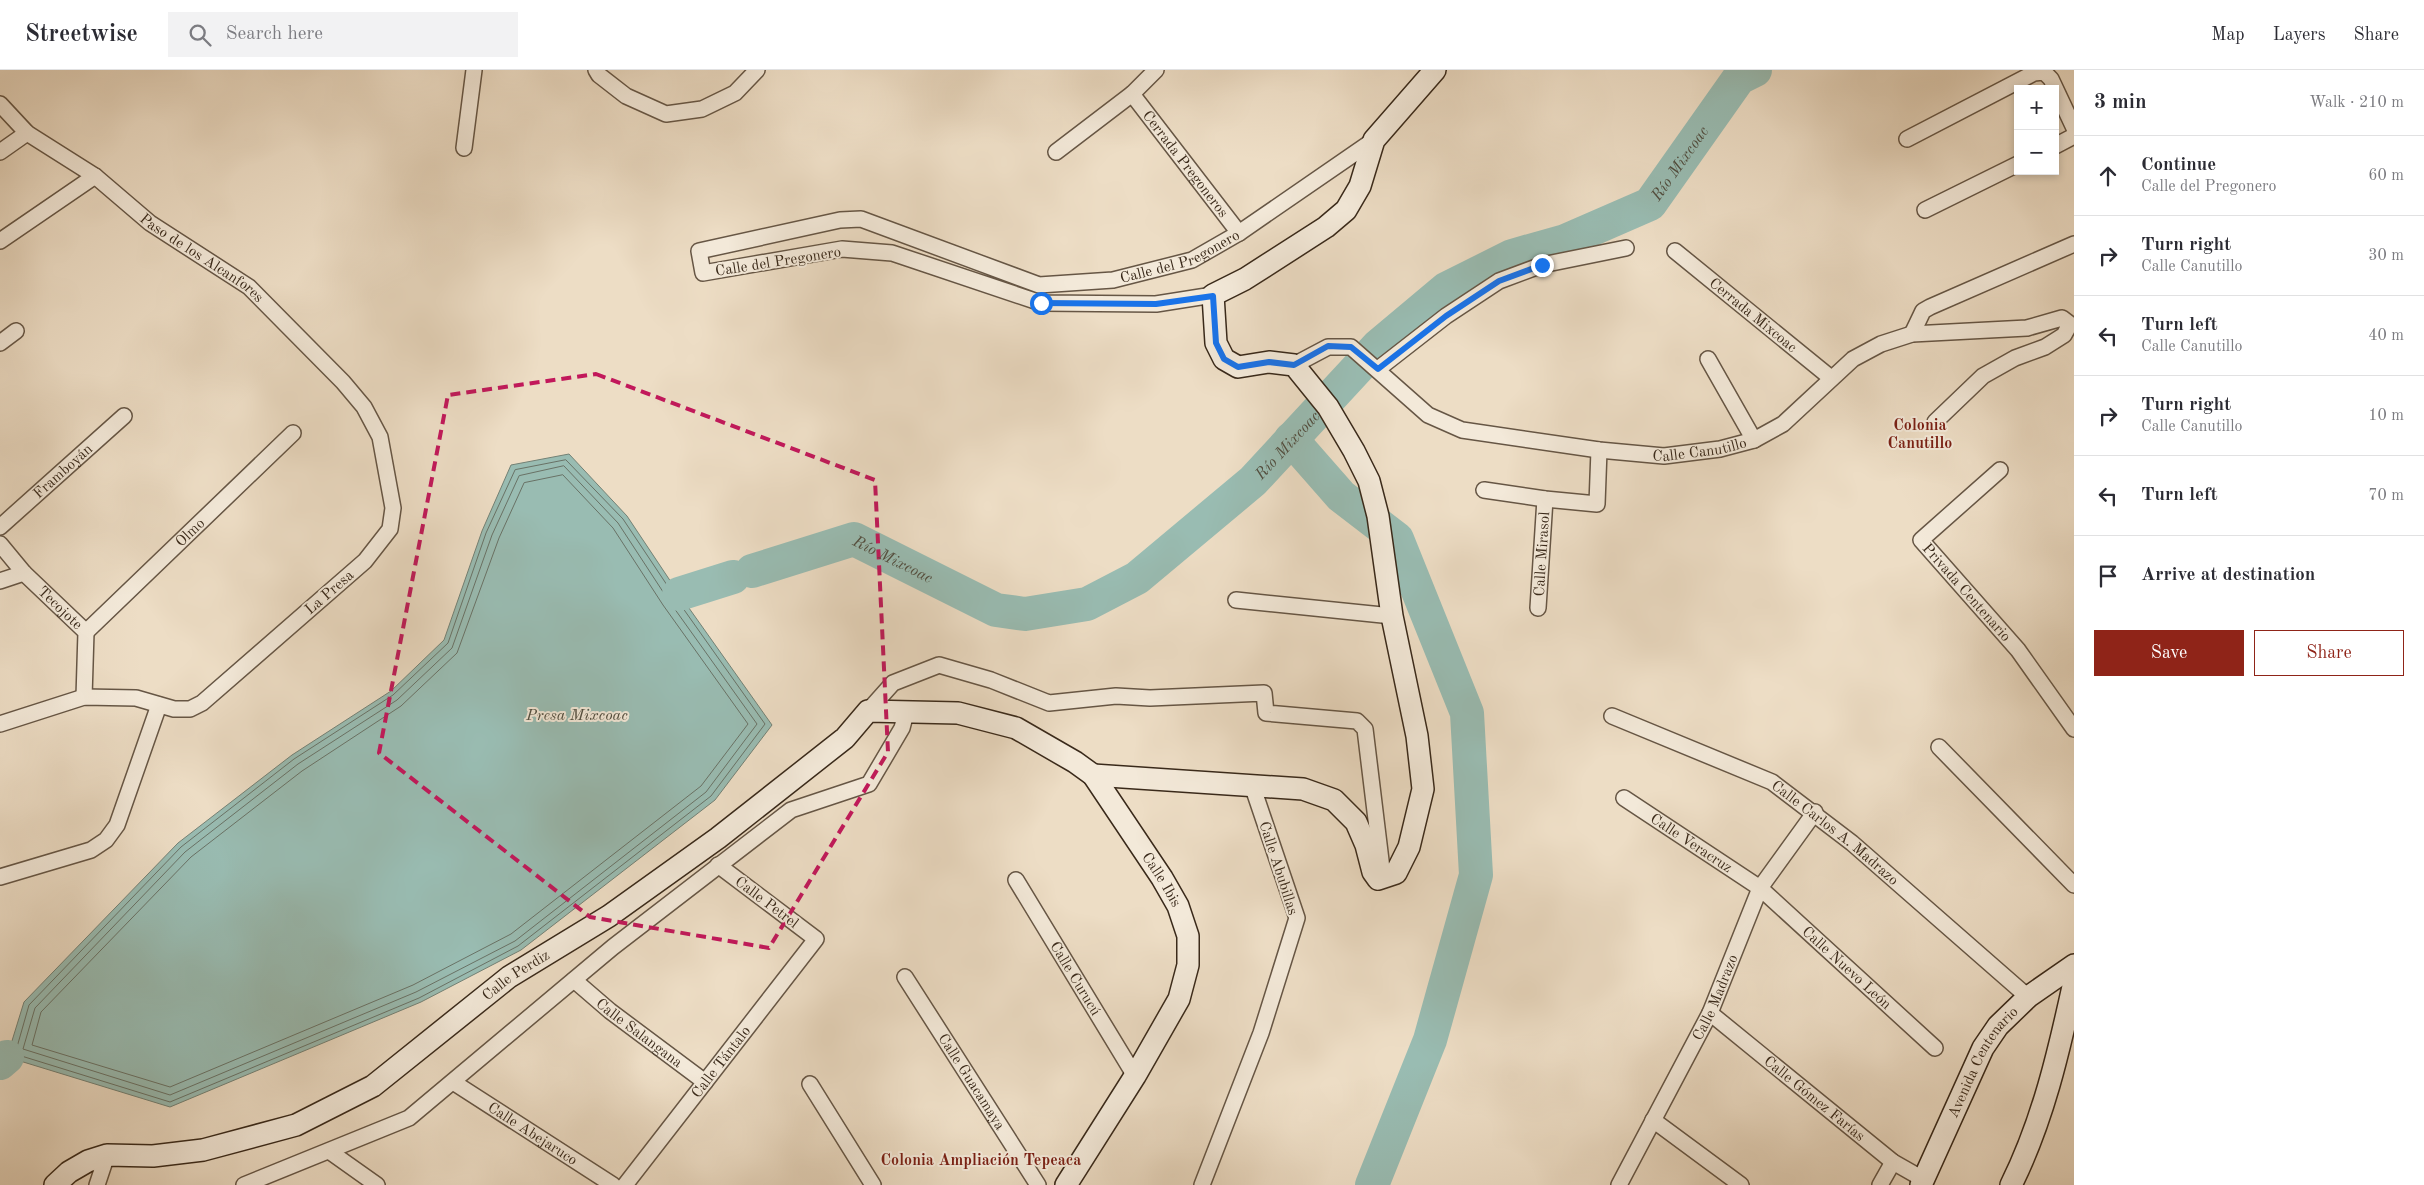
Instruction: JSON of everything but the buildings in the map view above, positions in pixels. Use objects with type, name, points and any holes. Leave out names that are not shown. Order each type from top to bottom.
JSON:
[{"type":"street","points":[[464,148],[474,70]]},
{"type":"street","points":[[596,70],[599,75],[626,96],[666,114],[702,109],[736,93],[757,70]]},
{"type":"street","points":[[1056,152],[1132,94],[1156,70]]},
{"type":"street","name":"Calle del Pregonero","points":[[1374,140],[1360,186],[1346,210],[1318,232],[1245,279],[1213,296],[1156,304],[1041,303],[892,253],[842,249],[703,273],[699,251],[840,220],[861,219],[1039,285],[1113,280],[1192,260],[1239,232],[1374,140],[1435,70]]},
{"type":"street","points":[[1907,139],[2034,73],[2044,72],[2051,79],[2074,128]]},
{"type":"street","name":"Cerrada Pregoneros","points":[[1132,94],[1239,232]]},
{"type":"street","name":"Paso de los Alcanfores","points":[[0,104],[27,133],[95,176],[150,223],[249,287],[343,382],[364,407],[380,436]]},
{"type":"street","points":[[0,152],[27,133]]},
{"type":"street","points":[[2059,144],[2074,136]]},
{"type":"street","points":[[1925,210],[2014,166]]},
{"type":"street","points":[[0,242],[95,176]]},
{"type":"street","points":[[1912,334],[1923,311],[2074,244]]},
{"type":"street","points":[[1377,369],[1446,316],[1499,281],[1542,265],[1626,248]]},
{"type":"street","name":"Cerrada Mixcoac","points":[[1675,251],[1831,378]]},
{"type":"street","points":[[1093,775],[1304,789],[1334,800],[1356,822],[1366,845],[1372,872],[1378,879],[1396,873],[1409,846],[1424,789],[1417,736],[1388,594],[1378,516],[1369,481],[1328,407],[1295,366],[1269,362],[1238,367],[1224,359],[1216,343],[1213,296]]},
{"type":"street","name":"Calle Canutillo","points":[[1295,366],[1328,346],[1351,347],[1428,415],[1462,430],[1598,450],[1664,456],[1720,449],[1754,440],[1783,424],[1852,359],[1881,344],[1912,334],[2027,328],[2062,318],[2070,324],[2064,335],[2045,346],[2015,358],[1984,376],[1935,422]]},
{"type":"street","points":[[0,343],[16,331]]},
{"type":"street","points":[[1708,359],[1754,440]]},
{"type":"street","name":"Framboyán","points":[[0,527],[124,416]]},
{"type":"street","name":"Olmo","points":[[86,632],[293,433]]},
{"type":"street","name":"La Presa","points":[[159,705],[174,709],[190,709],[202,703],[365,561],[390,529],[393,508],[380,436]]},
{"type":"street","name":"Calle Mirasol","points":[[1484,490],[1545,500],[1597,504],[1598,450]]},
{"type":"street","name":"Privada Centenario","points":[[2000,470],[1921,540],[2018,650],[2074,729]]},
{"type":"street","name":"Calle Mirasol","points":[[1538,608],[1545,500]]},
{"type":"street","name":"Tecojote","points":[[0,544],[24,573],[86,632],[84,697]]},
{"type":"street","points":[[0,581],[24,573]]},
{"type":"street","points":[[1236,600],[1392,616]]},
{"type":"street","points":[[244,1185],[409,1118],[574,980],[718,864],[791,810],[869,784],[902,728],[887,711],[893,683],[938,665],[991,680],[1050,703],[1116,696],[1150,698],[1264,693],[1266,713],[1357,721],[1365,729],[1383,878]]},
{"type":"street","points":[[0,724],[84,697],[136,698],[159,705],[117,825],[106,840],[91,850],[0,876]]},
{"type":"street","name":"Calle Ibis","points":[[887,711],[958,713],[1016,728],[1043,742],[1093,775],[1162,878],[1178,906],[1188,936],[1188,965],[1179,999],[1135,1076],[1066,1185]]},
{"type":"street","name":"Calle Perdiz","points":[[55,1185],[70,1172],[88,1161],[107,1155],[153,1156],[203,1150],[296,1125],[373,1086],[509,977],[609,916],[718,838],[845,738],[887,711]]},
{"type":"street","name":"Calle Carlos A. Madrazo","points":[[1612,716],[1772,782],[1815,812],[2028,997]]},
{"type":"street","points":[[1939,747],[2074,885]]},
{"type":"street","name":"Calle Abubillas","points":[[1202,1185],[1261,1034],[1297,918],[1252,786]]},
{"type":"street","name":"Calle Veracruz","points":[[1624,798],[1760,888]]},
{"type":"street","name":"Calle Madrazo","points":[[1619,1185],[1710,1013],[1760,888],[1815,812]]},
{"type":"street","name":"Calle Petrel","points":[[718,864],[816,939]]},
{"type":"street","name":"Calle Curucú","points":[[1016,880],[1135,1076]]},
{"type":"street","name":"Calle Nuevo León","points":[[1760,888],[1934,1048]]},
{"type":"street","name":"Calle Tántalo","points":[[625,1185],[816,939]]},
{"type":"street","name":"Avenida Centenario","points":[[1922,1182],[1983,1048],[1998,1026],[2028,997],[2074,966]]},
{"type":"street","name":"Calle Guacamaya","points":[[905,977],[1038,1185]]},
{"type":"street","name":"Calle Salangana","points":[[574,980],[610,1011],[705,1082]]},
{"type":"street","points":[[2011,1185],[2026,1156],[2040,1115],[2074,982]]},
{"type":"street","name":"Calle Gómez Farías","points":[[1710,1013],[1892,1162],[1922,1182]]},
{"type":"street","name":"Calle Abejaruco","points":[[453,1082],[613,1185]]},
{"type":"street","points":[[810,1084],[873,1185]]},
{"type":"street","points":[[1653,1120],[1741,1185]]},
{"type":"street","points":[[329,1150],[377,1185]]},
{"type":"street","points":[[97,1185],[107,1155]]},
{"type":"street","points":[[1880,1185],[1892,1162]]},
{"type":"highlighted area","points":[[596,374],[875,480],[888,752],[769,948],[590,917],[379,753],[448,395]]},
{"type":"water","name":"Presa Mixcoac","points":[[569,454],[627,516],[679,594],[772,725],[715,800],[521,950],[421,1002],[170,1107],[7,1057],[24,1002],[178,843],[292,755],[391,691],[444,640],[482,531],[511,465]]},
{"type":"waterway","name":"Río Mixcoac","points":[[752,571],[854,539],[996,610],[1025,614],[1087,604],[1137,578],[1253,481],[1378,346],[1446,289],[1512,256],[1565,241],[1650,204],[1739,78],[1755,70]]},
{"type":"waterway","points":[[1291,439],[1341,496],[1397,539],[1467,713],[1476,875],[1430,1040],[1372,1185]]},
{"type":"waterway","name":"Río Mixcoac","points":[[679,594],[733,577]]},
{"type":"waterway","points":[[0,1063],[7,1057]]},
{"type":"district","name":"Colonia Canutillo","points":[[1920,433]]},
{"type":"district","name":"Colonia Ampliación Tepeaca","points":[[981,1159]]},
{"type":"route","points":[[1041,303],[1156,304],[1213,296],[1216,343],[1224,359],[1238,367],[1269,362],[1294,365],[1328,346],[1351,347],[1378,369],[1446,316],[1499,281],[1542,265]]}]
